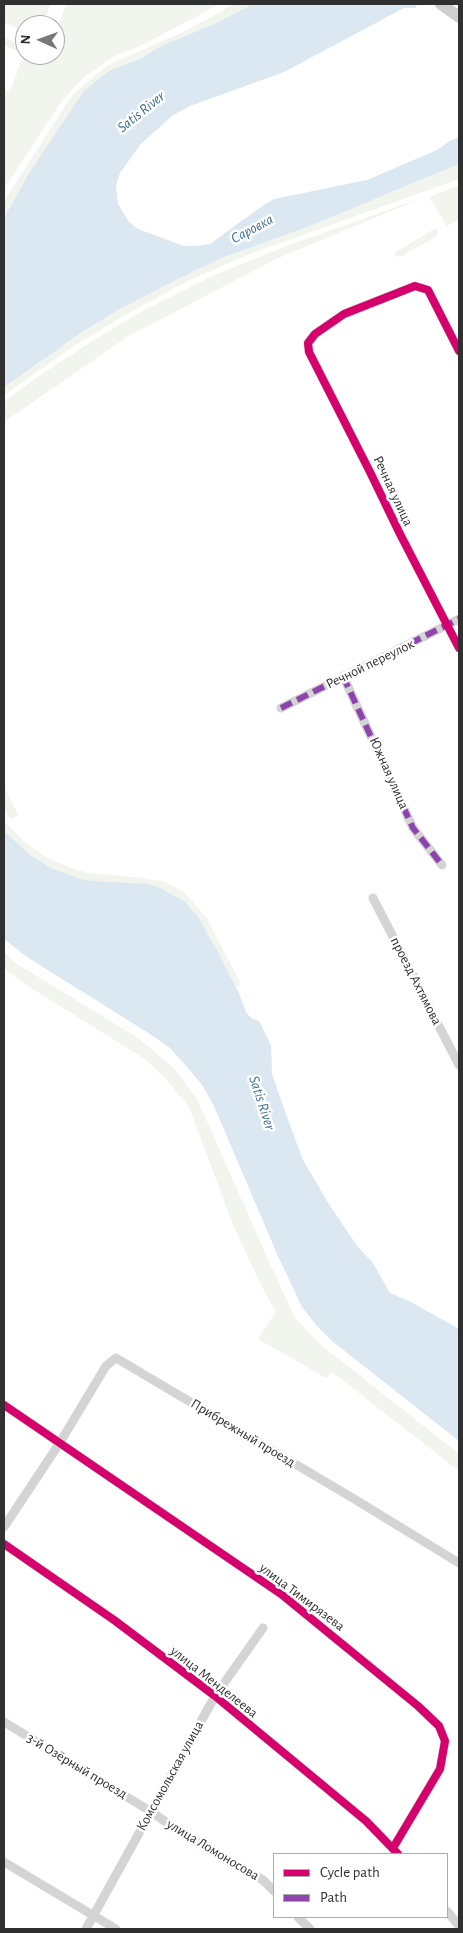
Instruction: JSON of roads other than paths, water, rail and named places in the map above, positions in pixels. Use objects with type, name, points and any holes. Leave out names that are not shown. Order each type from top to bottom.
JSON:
[{"type":"main road","points":[[441,4],[459,17]]},
{"type":"street","name":"Речная улица","points":[[459,352],[428,290],[415,286],[344,314],[315,334],[308,343],[309,352],[459,648]]},
{"type":"street","name":"Речной переулок","points":[[281,708],[459,619]]},
{"type":"street","name":"Южная улица","points":[[343,676],[413,828],[442,865]]},
{"type":"street","name":"проезд Ахтямова","points":[[373,898],[459,1065]]},
{"type":"street","name":"Прибрежный проезд","points":[[59,1444],[106,1366],[116,1358],[351,1496],[459,1563]]},
{"type":"street","name":"улица Тимирязева","points":[[4,1405],[281,1594],[418,1706],[439,1726],[445,1740],[440,1769],[395,1851]]},
{"type":"street","points":[[4,1526],[59,1444]]},
{"type":"street","name":"улица Менделеева","points":[[4,1544],[114,1620],[215,1696],[366,1821],[395,1851]]},
{"type":"street","name":"Комсомольская улица","points":[[86,1929],[215,1696],[263,1628]]},
{"type":"street","name":"3-й Озёрный проезд","points":[[4,1722],[150,1811]]},
{"type":"street","name":"улица Ломоносова","points":[[150,1811],[188,1837],[263,1880],[273,1890]]},
{"type":"street","points":[[4,1862],[116,1929]]},
{"type":"street","points":[[448,1912],[459,1926]]},
{"type":"street","points":[[299,1918],[310,1929]]},
{"type":"water","points":[[253,4],[418,4],[415,8],[404,8],[284,72],[190,106],[173,115],[140,145],[120,173],[116,185],[118,204],[129,222],[138,229],[184,246],[210,244],[274,199],[367,180],[437,150],[459,137],[459,164],[310,226],[219,259],[172,282],[118,310],[75,337],[4,387],[4,218],[28,175],[84,91],[109,71],[142,58],[161,46],[214,24]]},
{"type":"water","name":"Satis River","points":[[4,831],[30,855],[53,869],[81,879],[148,884],[161,888],[185,902],[198,917],[239,993],[246,1012],[251,1018],[259,1021],[271,1045],[272,1074],[287,1117],[303,1160],[327,1201],[357,1246],[373,1263],[390,1293],[409,1301],[459,1329],[459,1441],[332,1341],[302,1307],[277,1254],[214,1106],[203,1086],[170,1048],[27,957],[4,939]]},
{"type":"water label","name":"Саровка","points":[[252,229]]}]
